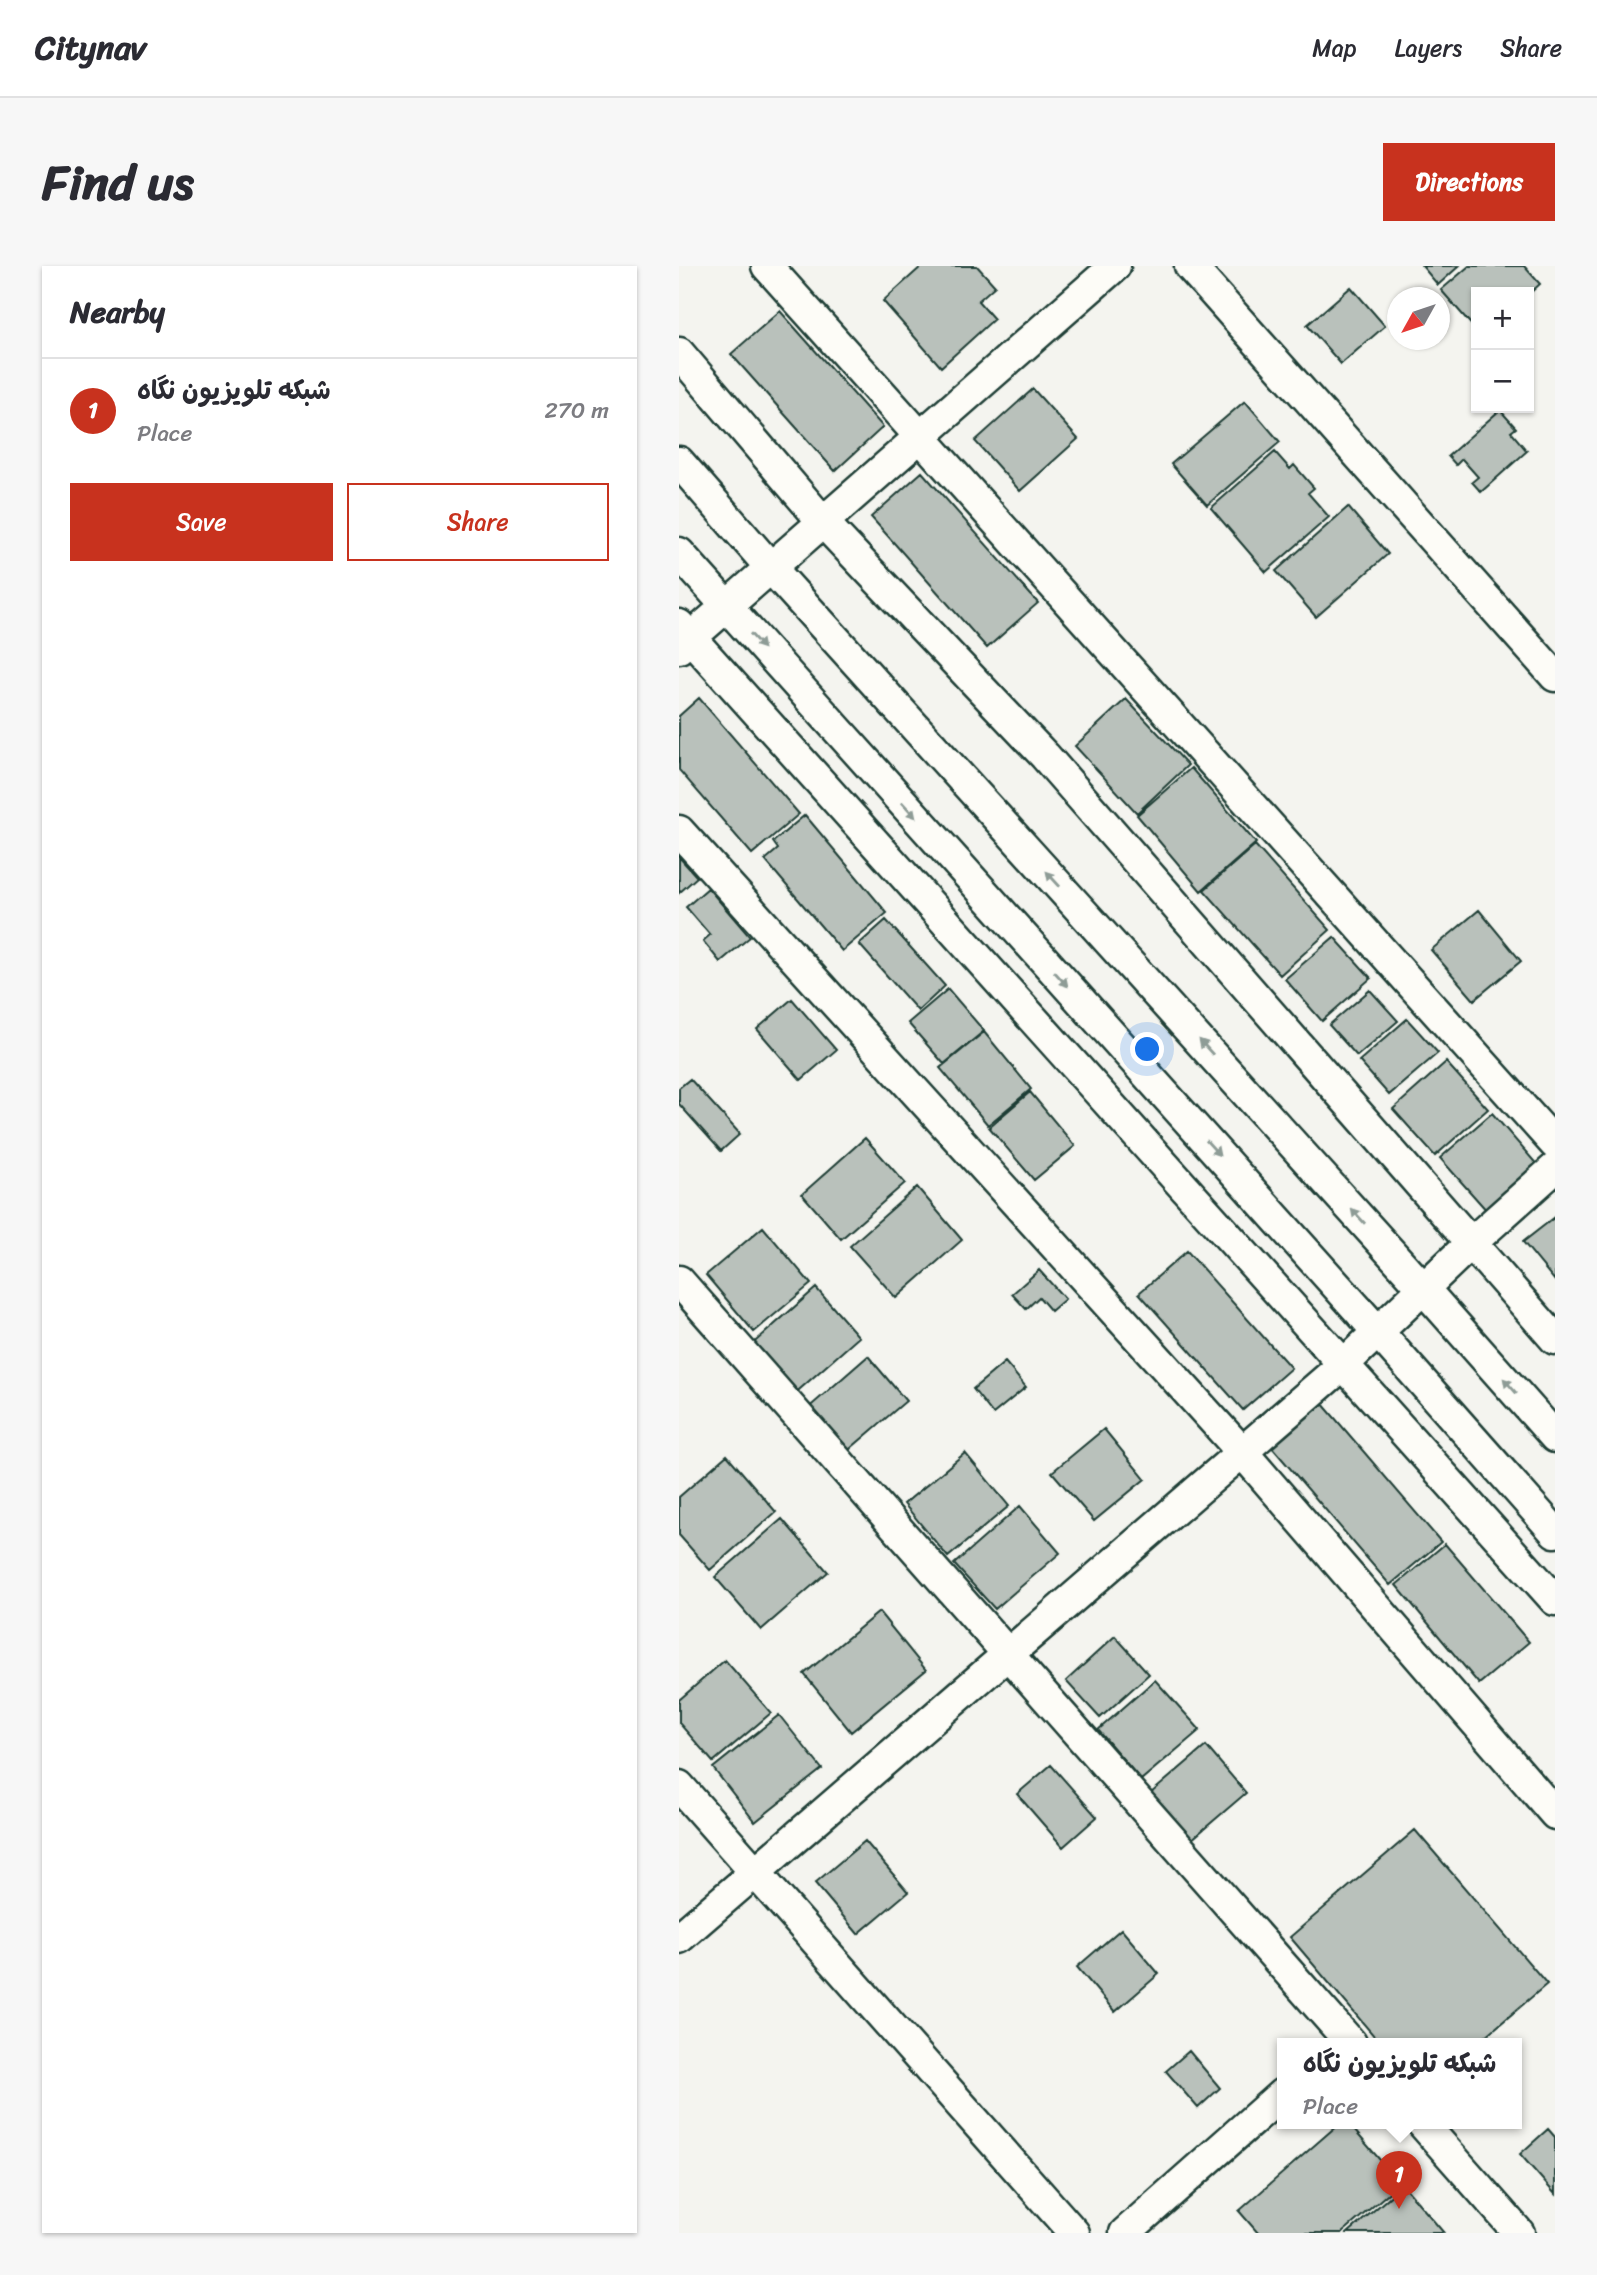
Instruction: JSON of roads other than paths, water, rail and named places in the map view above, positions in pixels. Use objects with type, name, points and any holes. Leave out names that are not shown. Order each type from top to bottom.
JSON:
[{"type":"street","points":[[767,266],[1555,1144]]},
{"type":"street","points":[[1115,266],[726,607],[683,637],[1555,1600]]},
{"type":"street","points":[[1190,266],[1555,676]]},
{"type":"street","points":[[679,353],[823,522],[1045,756],[1555,1339]]},
{"type":"street","points":[[679,462],[771,568],[1555,1437]]},
{"type":"street","points":[[679,553],[1555,1532]]},
{"type":"street","points":[[679,831],[1243,1453],[1555,1814]]},
{"type":"street","points":[[679,1938],[1243,1453],[1344,1364],[1471,1243],[1555,1168]]},
{"type":"street","points":[[679,1281],[1342,2038]]},
{"type":"street","points":[[679,1786],[1074,2233]]},
{"type":"street","points":[[1125,2233],[1277,2098]]},
{"type":"street","points":[[1427,2129],[1519,2233]]},
{"type":"place","name":"شبکه تلویزیون نگاه","points":[[1399,2209]]}]
